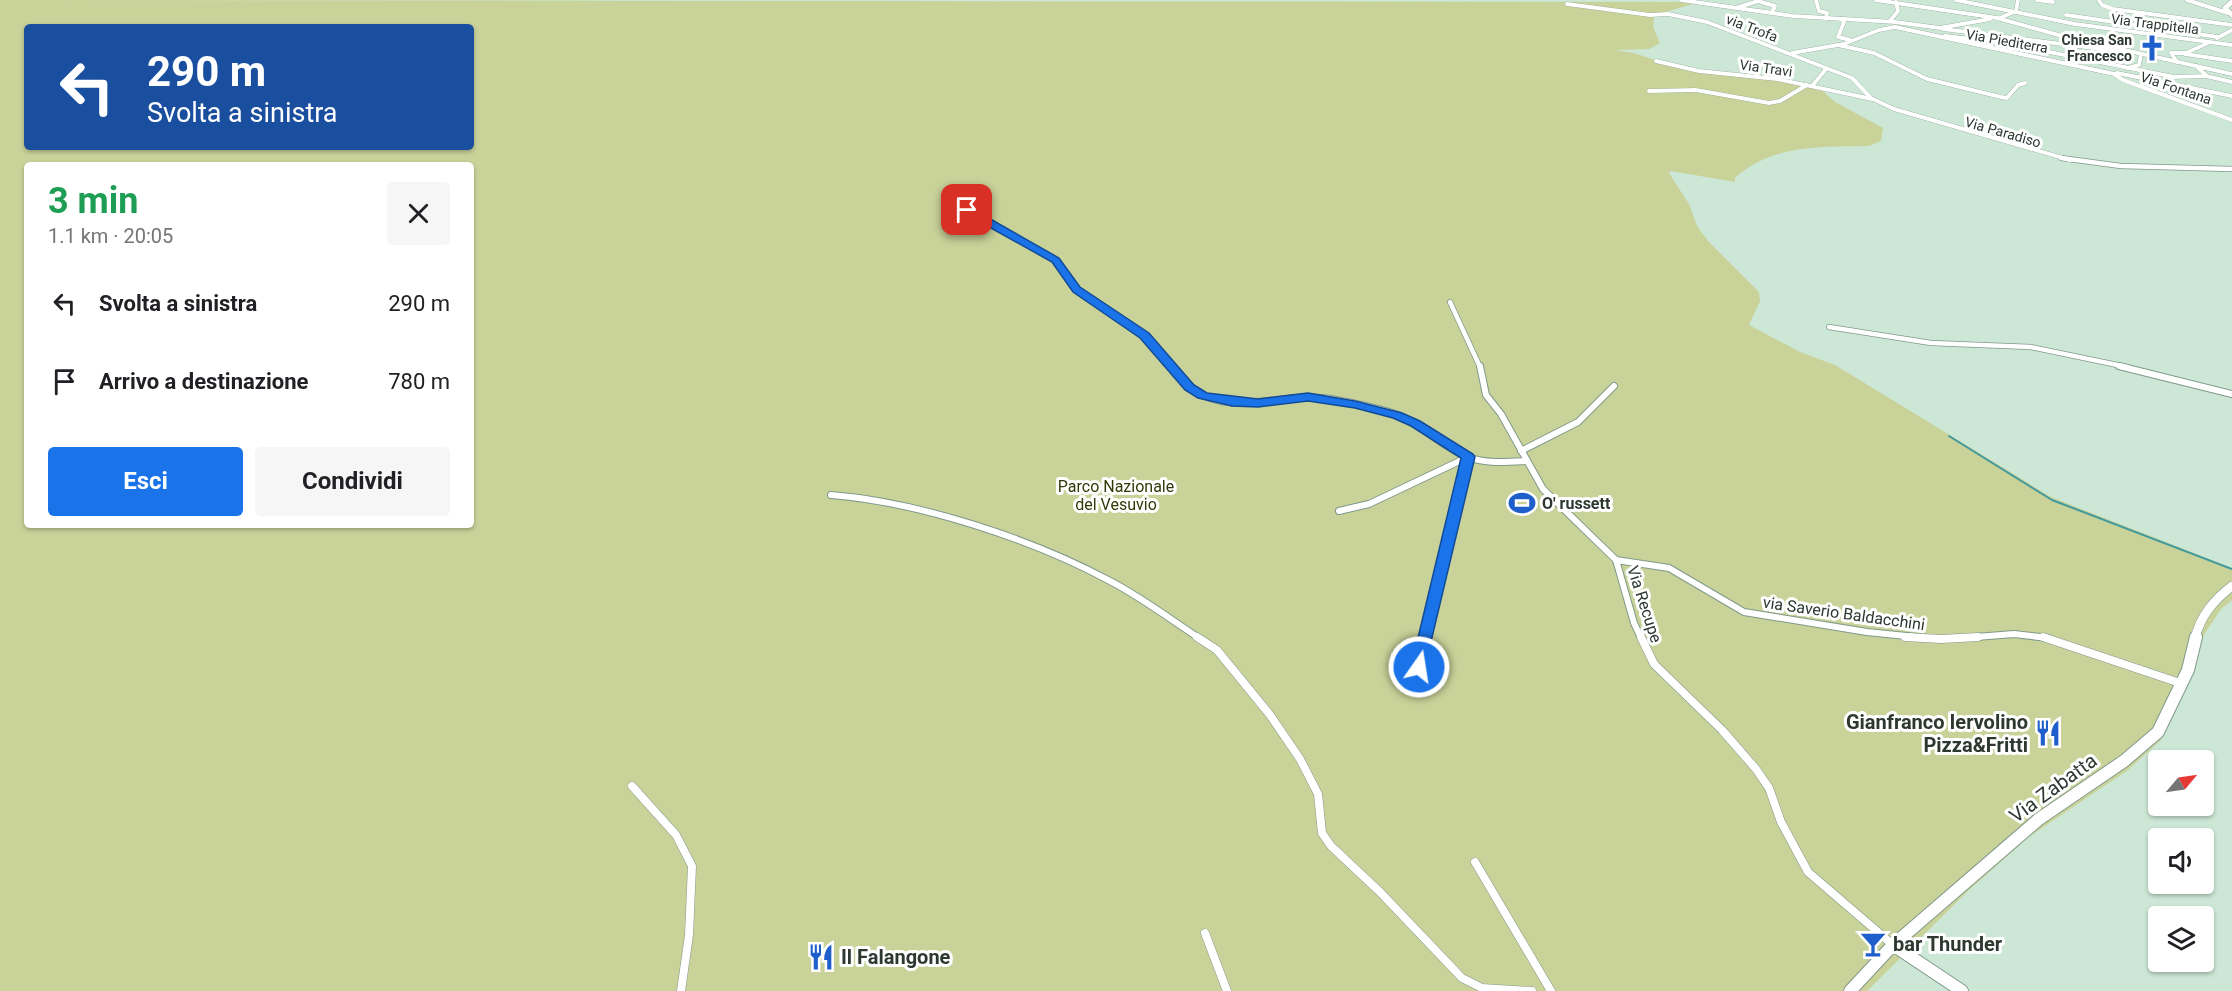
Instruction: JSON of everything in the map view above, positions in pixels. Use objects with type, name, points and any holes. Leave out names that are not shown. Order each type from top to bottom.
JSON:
[{"type":"street","points":[[1681,0],[1826,19],[1890,21],[2081,49],[2135,52]]},
{"type":"street","points":[[1816,0],[1819,10],[1827,13],[1826,19]]},
{"type":"street","points":[[1876,0],[1896,1],[1997,18],[2141,54],[2232,73]]},
{"type":"street","points":[[1887,0],[2003,18],[2063,35],[2232,73]]},
{"type":"street","name":"Via Trappitella","points":[[1956,0],[2086,26],[2232,45]]},
{"type":"street","points":[[1940,28],[2003,18],[2016,11],[2017,0]]},
{"type":"street","points":[[2037,0],[2053,2]]},
{"type":"street","points":[[2099,0],[2102,5],[2113,9],[2232,25]]},
{"type":"street","points":[[2187,0],[2228,12],[2232,2]]},
{"type":"street","points":[[1735,8],[1757,1],[1775,6],[1772,12]]},
{"type":"street","points":[[1890,21],[1898,11],[1896,1]]},
{"type":"street","name":"via Trofa","points":[[1567,4],[1635,13],[1668,14],[1707,22],[1787,54]]},
{"type":"street","points":[[2066,15],[2218,37]]},
{"type":"street","points":[[1841,19],[1844,22],[1838,37],[1852,41]]},
{"type":"street","points":[[1865,20],[1879,30]]},
{"type":"street","points":[[1890,21],[1890,25],[1895,27]]},
{"type":"street","points":[[1787,54],[1838,45],[1879,30],[1895,27]]},
{"type":"street","name":"Via Piediterra","points":[[1895,27],[1937,38],[2116,74]]},
{"type":"street","points":[[2181,54],[2232,30]]},
{"type":"street","points":[[1937,38],[1939,35],[2005,43],[2188,79],[2206,76],[2232,82]]},
{"type":"street","points":[[1838,45],[1874,53],[1927,79],[2001,97],[2007,98],[2018,85],[2025,84]]},
{"type":"street","points":[[2177,61],[2171,53],[2232,61]]},
{"type":"street","name":"Via Paradiso","points":[[1787,54],[1856,81],[1873,99],[1894,110],[2063,159],[2121,166],[2232,169]]},
{"type":"street","points":[[2116,74],[2139,65],[2141,54]]},
{"type":"street","name":"Via Travi","points":[[1656,61],[1698,71],[1810,85],[1873,99]]},
{"type":"street","points":[[2196,66],[2206,76]]},
{"type":"street","points":[[1649,91],[1696,90],[1769,103],[1780,101],[1810,85],[1826,69]]},
{"type":"street","points":[[2116,74],[2192,90],[2230,95]]},
{"type":"street","name":"Via Fontana","points":[[2116,74],[2123,80],[2232,120]]},
{"type":"street","points":[[967,210],[1056,260],[1077,290],[1144,336],[1190,388],[1203,396],[1232,402],[1258,403],[1308,397],[1355,405],[1398,416],[1416,424],[1467,457],[1499,462],[1527,461]]},
{"type":"street","name":"Via Recupe","points":[[1450,302],[1480,366],[1486,395],[1502,414],[1521,451],[1552,500],[1616,560],[1634,623],[1654,664],[1675,687],[1722,730],[1756,769],[1769,788],[1781,822],[1808,872],[1893,945]]},
{"type":"street","points":[[1828,327],[1932,343],[2031,347],[2139,370],[2232,394]]},
{"type":"street","points":[[1521,451],[1578,422],[1614,386]]},
{"type":"street","points":[[1340,511],[1369,504],[1467,457]]},
{"type":"street","points":[[1419,667],[1467,457]]},
{"type":"street","points":[[831,495],[867,498],[909,506],[1029,546],[1123,588],[1217,650],[1270,715],[1300,759],[1318,794],[1322,833],[1331,846],[1380,892],[1462,978],[1482,988],[1532,991]]},
{"type":"street","name":"via Saverio Baldacchini","points":[[1616,560],[1658,565],[1676,571],[1728,606],[1744,612],[1889,636],[1942,639],[2019,632],[2042,636],[2180,683]]},
{"type":"street","name":"Via Zabatta","points":[[1850,991],[1893,945],[2039,819],[2141,748],[2158,732],[2188,670],[2202,619],[2213,601],[2232,586]]},
{"type":"street","points":[[632,786],[676,835],[692,866],[689,935],[681,991]]},
{"type":"street","points":[[1476,862],[1551,991]]},
{"type":"street","points":[[1205,933],[1218,975],[1227,991]]},
{"type":"street","points":[[1893,945],[1962,991]]},
{"type":"green space","name":"Parco Nazionale del Vesuvio","points":[[0,0],[1700,2],[1654,15],[1653,27],[1660,43],[1649,49],[1614,50],[1634,53],[1670,65],[1816,85],[1835,102],[1883,128],[1881,141],[1869,146],[1816,148],[1781,153],[1749,167],[1735,178],[1735,182],[1671,171],[1669,173],[1689,204],[1697,226],[1708,241],[1759,292],[1760,301],[1749,325],[1800,352],[1835,365],[2051,497],[2232,568],[2232,600],[2221,609],[2205,633],[2161,740],[2128,770],[2030,836],[1969,890],[1867,991],[0,991]]},
{"type":"waterway","points":[[1949,436],[2052,500],[2232,569]]},
{"type":"place","name":"Chiesa San Francesco","points":[[2152,48]]},
{"type":"place","name":"O' russett","points":[[1522,503]]},
{"type":"place","name":"Gianfranco Iervolino Pizza&Fritti","points":[[2048,733]]},
{"type":"place","name":"bar Thunder","points":[[1873,944]]},
{"type":"place","name":"Il Falangone","points":[[821,957]]},
{"type":"route","points":[[967,210],[991,226],[1056,260],[1077,290],[1144,336],[1190,388],[1203,396],[1232,402],[1258,403],[1308,397],[1330,399],[1398,416],[1416,424],[1468,457],[1419,667]]}]
